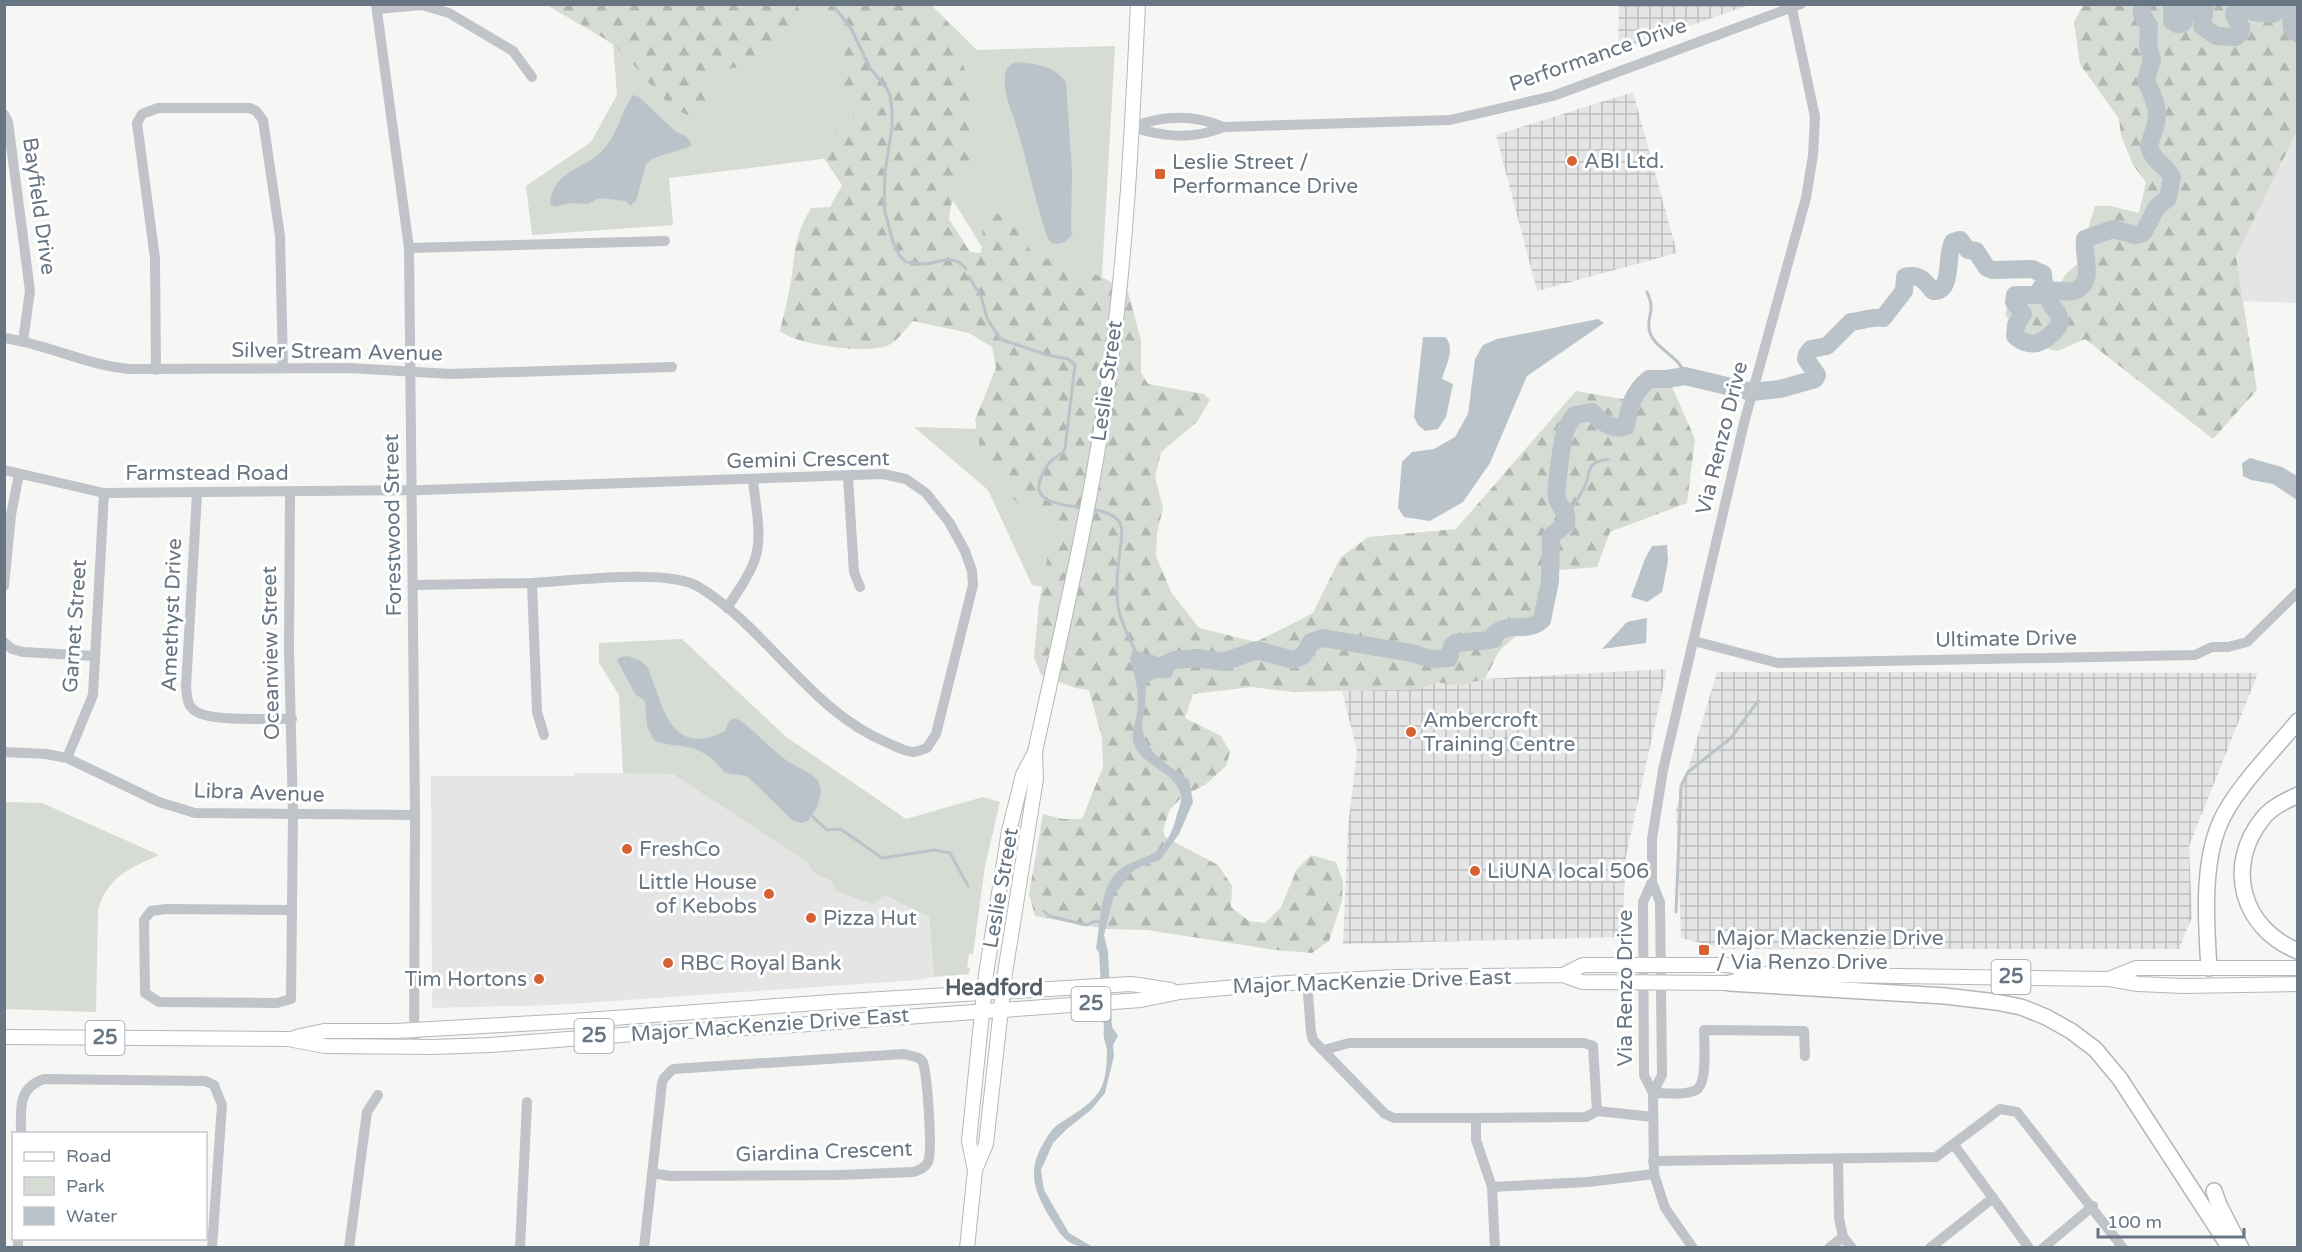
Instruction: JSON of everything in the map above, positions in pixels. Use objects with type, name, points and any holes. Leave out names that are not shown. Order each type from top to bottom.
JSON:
[{"type":"highway","points":[[2214,968],[2208,878],[2211,850],[2220,822],[2246,784],[2298,721]]},
{"type":"highway","points":[[2298,795],[2282,802],[2264,816],[2250,837],[2242,873],[2244,896],[2251,913],[2264,930],[2279,943],[2298,951]]},
{"type":"highway","points":[[1729,983],[1945,996],[2021,1007],[2046,1017],[2071,1031],[2094,1049],[2120,1079],[2230,1248]]},
{"type":"highway","points":[[2214,1191],[2241,1248]]},
{"type":"main road","name":"Leslie Street","points":[[967,1248],[975,1170],[986,1144],[1003,991],[1036,779],[1035,752],[1083,529],[1107,391],[1119,298],[1132,127],[1138,4]]},
{"type":"main road","name":"Leslie Street","points":[[975,1170],[969,1142],[984,993],[1009,831],[1023,775],[1035,752]]},
{"type":"main road","name":"Major MacKenzie Drive East","points":[[1563,975],[1583,965],[1730,965],[1759,974],[2109,979],[2138,984],[2298,984]]},
{"type":"main road","name":"Major MacKenzie Drive East","points":[[2109,979],[2136,968],[2298,968]]},
{"type":"main road","points":[[2208,985],[2214,968]]},
{"type":"main road","name":"Major MacKenzie Drive East","points":[[4,1037],[288,1039],[325,1046],[490,1046],[1001,1011],[1141,1000],[1180,992],[1395,977],[1563,975],[1582,982],[1729,983],[1759,974]]},
{"type":"main road","name":"Major MacKenzie Drive East","points":[[288,1039],[324,1031],[395,1031],[415,1028],[572,1021],[1131,984],[1180,992]]},
{"type":"main road","points":[[698,1011],[699,1030]]},
{"type":"street","points":[[376,7],[422,5],[449,13],[513,51],[532,77]]},
{"type":"street","name":"Performance Drive","points":[[1132,127],[1158,135],[1205,135],[1224,127],[1450,120],[1553,96],[1794,6]]},
{"type":"street","name":"Via Renzo Drive","points":[[1653,1093],[1662,1076],[1660,902],[1652,882],[1652,839],[1663,770],[1744,423],[1806,198],[1813,155],[1815,117],[1794,6]]},
{"type":"street","name":"Forestwood Street","points":[[376,7],[409,248],[415,814],[414,1047]]},
{"type":"street","points":[[156,370],[155,258],[137,123],[142,114],[158,108],[250,108],[263,120],[280,236],[283,368]]},
{"type":"street","name":"Bayfield Drive","points":[[4,114],[8,122],[30,285],[30,305],[23,341]]},
{"type":"street","name":"Performance Drive","points":[[1132,127],[1160,118],[1205,119],[1224,127]]},
{"type":"street","points":[[409,248],[665,242]]},
{"type":"street","name":"Silver Stream Avenue","points":[[4,338],[23,341],[115,368],[156,370],[350,368],[450,374],[672,367]]},
{"type":"street","name":"Farmstead Road","points":[[4,470],[104,493],[412,490]]},
{"type":"street","points":[[4,586],[11,515],[19,474]]},
{"type":"street","name":"Gemini Crescent","points":[[412,490],[848,477],[883,474],[906,479],[926,493],[949,522],[965,550],[972,571],[973,585],[936,734],[927,748],[913,752],[876,738],[838,715],[727,608],[697,586],[669,578],[413,585]]},
{"type":"street","points":[[848,477],[854,572],[860,587]]},
{"type":"street","points":[[727,608],[748,575],[756,557],[758,541],[753,480]]},
{"type":"street","name":"Oceanview Street","points":[[290,492],[289,650],[293,814],[292,910],[291,999],[277,1003],[159,1002],[145,993],[144,920],[150,911],[166,909],[292,910]]},
{"type":"street","name":"Garnet Street","points":[[67,758],[93,695],[104,493]]},
{"type":"street","name":"Amethyst Drive","points":[[197,493],[186,687],[188,702],[198,713],[215,717],[292,719]]},
{"type":"street","points":[[532,583],[537,712],[544,735]]},
{"type":"street","name":"Ultimate Drive","points":[[1694,640],[1778,663],[2195,656],[2212,647],[2228,647],[2247,642],[2298,592]]},
{"type":"street","points":[[4,642],[12,649],[22,652],[94,656]]},
{"type":"street","name":"Libra Avenue","points":[[4,752],[46,753],[67,758],[176,808],[195,813],[415,814]]},
{"type":"street","name":"Via Renzo Drive","points":[[1652,882],[1643,902],[1642,983],[1644,1075],[1653,1093],[1653,1174],[1665,1208],[1693,1248]]},
{"type":"street","points":[[1307,982],[1313,1040],[1385,1114],[1395,1118],[1586,1117],[1597,1112],[1653,1117]]},
{"type":"street","points":[[1653,1093],[1680,1094],[1697,1090],[1704,1081],[1704,1030],[1804,1031],[1805,1056]]},
{"type":"street","points":[[1324,1050],[1349,1043],[1584,1043],[1593,1046],[1597,1112]]},
{"type":"street","name":"Giardina Crescent","points":[[644,1248],[652,1173],[663,1083],[664,1078],[673,1069],[904,1054],[919,1058],[923,1062],[930,1150],[926,1165],[921,1170],[839,1175],[670,1176],[652,1173]]},
{"type":"street","points":[[21,1132],[21,1107],[25,1092],[32,1083],[44,1079],[205,1081],[214,1085],[222,1105],[212,1248]]},
{"type":"street","points":[[349,1248],[367,1112],[378,1095]]},
{"type":"street","points":[[520,1248],[527,1102]]},
{"type":"street","points":[[1653,1161],[1936,1157],[2000,1109],[2017,1112],[2123,1248]]},
{"type":"street","points":[[1476,1118],[1476,1140],[1492,1186],[1495,1248]]},
{"type":"street","points":[[1954,1145],[2029,1248]]},
{"type":"street","points":[[1838,1159],[1839,1218],[1843,1237],[1852,1248]]},
{"type":"street","points":[[1492,1186],[1588,1182],[1653,1174]]},
{"type":"street","points":[[1930,1248],[1993,1198]]},
{"type":"street","points":[[2043,1248],[2092,1206]]},
{"type":"street","points":[[1829,1248],[1843,1237]]},
{"type":"shaded area","points":[[1619,4],[1749,5],[1618,51]]},
{"type":"shaded area","points":[[1633,92],[1677,253],[1537,291],[1496,135]]},
{"type":"shaded area","points":[[2297,131],[2297,303],[2243,301],[2236,256]]},
{"type":"shaded area","points":[[1667,669],[1626,856],[1622,937],[1343,944],[1348,826],[1357,751],[1342,691],[1419,689],[1437,682],[1458,686],[1485,679]]},
{"type":"shaded area","points":[[1717,672],[2258,673],[2189,846],[2192,917],[2179,949],[1725,949],[1681,938],[1676,809]]},
{"type":"shaded area","points":[[574,773],[673,773],[807,862],[814,873],[884,895],[929,917],[934,977],[918,980],[555,1005],[432,1008],[431,776],[574,776]]},
{"type":"green space","points":[[796,4],[802,15],[793,39],[754,66],[732,68],[711,79],[707,104],[698,118],[685,114],[662,97],[622,52],[611,43],[547,5]]},
{"type":"green space","points":[[547,5],[931,5],[977,50],[1115,46],[1100,311],[1053,589],[1032,585],[988,490],[914,427],[1013,430],[1014,299],[954,202],[838,157],[669,178],[673,225],[532,235],[526,186],[591,142],[617,95],[613,44]]},
{"type":"green space","points":[[804,5],[916,5],[924,14],[930,11],[948,22],[975,99],[970,130],[974,159],[970,179],[956,190],[949,219],[970,252],[980,253],[983,244],[983,215],[995,212],[1017,225],[1029,249],[1042,257],[1102,277],[1128,292],[1141,340],[1141,373],[1148,384],[1204,394],[1210,400],[1197,422],[1161,452],[1155,477],[1163,508],[1157,533],[1156,556],[1171,592],[1199,628],[1256,642],[1313,613],[1340,558],[1368,537],[1456,529],[1576,391],[1622,399],[1669,380],[1695,439],[1687,503],[1610,532],[1597,567],[1549,571],[1538,616],[1499,651],[1485,679],[1458,686],[1437,682],[1419,689],[1294,692],[1252,687],[1193,694],[1185,718],[1221,736],[1230,752],[1226,766],[1205,785],[1184,795],[1170,809],[1163,830],[1165,837],[1218,865],[1232,886],[1231,907],[1249,921],[1265,923],[1281,907],[1297,869],[1311,855],[1336,862],[1343,882],[1342,901],[1329,941],[1312,953],[1275,950],[1147,930],[1106,929],[1035,916],[1029,894],[1043,814],[1063,819],[1082,819],[1103,767],[1102,738],[1089,690],[1075,688],[1041,675],[1034,657],[1039,604],[1052,533],[1049,521],[1018,504],[982,459],[975,420],[996,368],[992,347],[969,333],[913,321],[893,342],[886,346],[863,349],[815,344],[780,331],[791,282],[795,248],[802,225],[811,208],[830,207],[842,185],[823,157],[825,135],[852,123],[853,113],[838,86],[844,36],[836,12]]},
{"type":"green space","points":[[2083,5],[2297,5],[2297,131],[2236,256],[2257,390],[2213,439],[2085,339],[2058,351],[2025,344],[2005,314],[2013,295],[2055,292],[2066,274],[2077,264],[2095,206],[2110,206],[2139,213],[2146,182],[2133,165],[2121,135],[2119,119],[2080,64],[2074,22]]},
{"type":"green space","points":[[682,639],[785,736],[906,819],[983,797],[1000,802],[985,866],[973,954],[969,954],[967,967],[970,968],[969,974],[934,977],[929,917],[884,895],[874,904],[835,891],[832,881],[814,873],[807,862],[673,774],[623,773],[619,695],[599,663],[599,643]]},
{"type":"green space","points":[[5,802],[42,803],[159,855],[138,864],[121,875],[107,889],[102,899],[98,910],[96,1012],[5,1009]]},
{"type":"water","points":[[1016,62],[1050,69],[1066,82],[1072,172],[1071,231],[1073,233],[1067,240],[1059,243],[1053,244],[1048,239],[1007,99],[1005,73],[1011,64]]},
{"type":"water","points":[[633,95],[639,97],[675,131],[687,137],[692,145],[646,164],[636,201],[630,206],[626,201],[599,198],[588,204],[569,203],[554,207],[550,204],[552,192],[557,184],[563,177],[604,149]]},
{"type":"water","points":[[1598,319],[1604,323],[1527,376],[1490,463],[1463,502],[1430,521],[1404,517],[1398,508],[1402,462],[1412,452],[1434,449],[1455,437],[1468,414],[1475,359],[1483,345],[1497,339]]},
{"type":"water","points":[[1423,337],[1445,337],[1448,341],[1450,351],[1442,379],[1453,384],[1446,417],[1438,429],[1425,431],[1414,417]]},
{"type":"water","points":[[2250,458],[2282,467],[2297,476],[2297,500],[2273,484],[2251,480],[2243,476],[2242,463]]},
{"type":"water","points":[[1667,545],[1668,561],[1662,592],[1647,602],[1631,597],[1652,546]]},
{"type":"water","points":[[1647,618],[1646,643],[1602,649],[1627,622]]},
{"type":"water","points":[[1133,650],[1156,656],[1175,666],[1171,678],[1152,678],[1148,683],[1142,721],[1143,733],[1158,757],[1189,780],[1193,802],[1179,834],[1160,860],[1133,871],[1114,895],[1104,935],[1108,952],[1112,1027],[1118,1036],[1113,1045],[1114,1056],[1105,1093],[1091,1110],[1053,1143],[1041,1170],[1044,1190],[1069,1233],[1093,1247],[1084,1247],[1066,1240],[1049,1216],[1036,1189],[1035,1163],[1052,1130],[1092,1100],[1104,1080],[1107,1052],[1099,953],[1096,948],[1108,885],[1122,868],[1154,853],[1163,846],[1172,831],[1181,800],[1180,792],[1171,778],[1143,758],[1134,744],[1133,732],[1138,699],[1130,659]]},
{"type":"water","points":[[628,656],[647,666],[664,712],[680,733],[692,738],[706,738],[725,731],[729,721],[735,718],[785,759],[816,778],[820,786],[820,795],[816,809],[808,821],[801,823],[792,820],[747,776],[725,773],[711,758],[700,751],[653,739],[647,726],[645,701],[635,694],[617,660]]},
{"type":"waterway","points":[[832,4],[852,30],[870,68],[890,96],[892,127],[885,172],[884,208],[893,242],[900,256],[906,262],[924,264],[953,260],[962,264],[966,269]]},
{"type":"waterway","points":[[1144,674],[1175,660],[1197,658],[1223,662],[1257,650],[1293,660],[1303,656],[1311,642],[1323,638],[1412,653],[1431,659],[1449,658],[1455,643],[1494,639],[1494,635],[1505,628],[1536,624],[1542,620],[1550,581],[1551,536],[1566,524],[1565,512],[1557,498],[1557,485],[1565,432],[1575,415],[1592,412],[1607,425],[1626,426],[1633,400],[1639,389],[1649,379],[1685,376],[1752,392],[1780,389],[1815,379],[1817,375],[1806,359],[1811,349],[1827,346],[1851,322],[1883,318],[1904,291],[1905,277],[1918,277],[1933,291],[1940,290],[1946,279],[1953,242],[1960,240],[1968,250],[1976,251],[1987,268],[1992,270],[2032,269],[2043,274],[2044,283],[2037,295],[2015,295],[2014,302],[2023,314],[2016,325],[2015,336],[2031,343],[2044,340],[2055,331],[2060,321],[2051,305],[2050,291],[2073,291],[2085,282],[2087,275],[2085,239],[2113,229],[2135,235],[2143,233],[2157,207],[2168,198],[2172,177],[2153,156],[2149,147],[2157,115],[2146,80],[2152,59],[2148,46],[2149,26],[2142,14],[2142,4]]},
{"type":"waterway","points":[[2172,4],[2172,21],[2177,24],[2183,23],[2187,4]]},
{"type":"waterway","points":[[2205,4],[2202,26],[2216,36],[2236,37],[2241,27],[2234,13],[2241,6],[2254,12],[2273,14],[2279,8],[2290,10],[2292,29],[2298,34]]},
{"type":"waterway","points":[[969,277],[981,296],[987,318],[1000,339],[1047,355],[1068,359],[1075,365],[1065,449],[1048,464],[1039,486],[1044,498],[1058,504],[1082,508]]},
{"type":"waterway","points":[[1647,292],[1651,304],[1649,324],[1651,336],[1678,362],[1685,376]]},
{"type":"waterway","points":[[1567,516],[1585,486],[1592,465],[1608,459]]},
{"type":"waterway","points":[[1092,509],[1113,516],[1121,526],[1117,583],[1118,606],[1123,625],[1136,653]]},
{"type":"waterway","points":[[1676,912],[1681,786],[1688,772],[1731,738],[1758,701]]},
{"type":"waterway","points":[[812,816],[827,830],[840,829],[882,858],[934,850],[950,853],[968,886]]},
{"type":"waterway","points":[[1044,911],[1049,916],[1082,924],[1087,925],[1095,921],[1103,923]]},
{"type":"place","name":"ABI Ltd.","points":[[1572,161]]},
{"type":"place","name":"Leslie Street / Performance Drive","points":[[1160,174]]},
{"type":"place","name":"Ambercroft Training Centre","points":[[1411,732]]},
{"type":"place","name":"FreshCo","points":[[627,849]]},
{"type":"place","name":"LiUNA local 506","points":[[1475,871]]},
{"type":"place","name":"Little House of Kebobs","points":[[769,894]]},
{"type":"place","name":"Pizza Hut","points":[[811,918]]},
{"type":"place","name":"Major Mackenzie Drive / Via Renzo Drive","points":[[1704,950]]},
{"type":"place","name":"RBC Royal Bank","points":[[668,963]]},
{"type":"place","name":"Tim Hortons","points":[[539,979]]},
{"type":"district","name":"Headford","points":[[994,988]]}]
